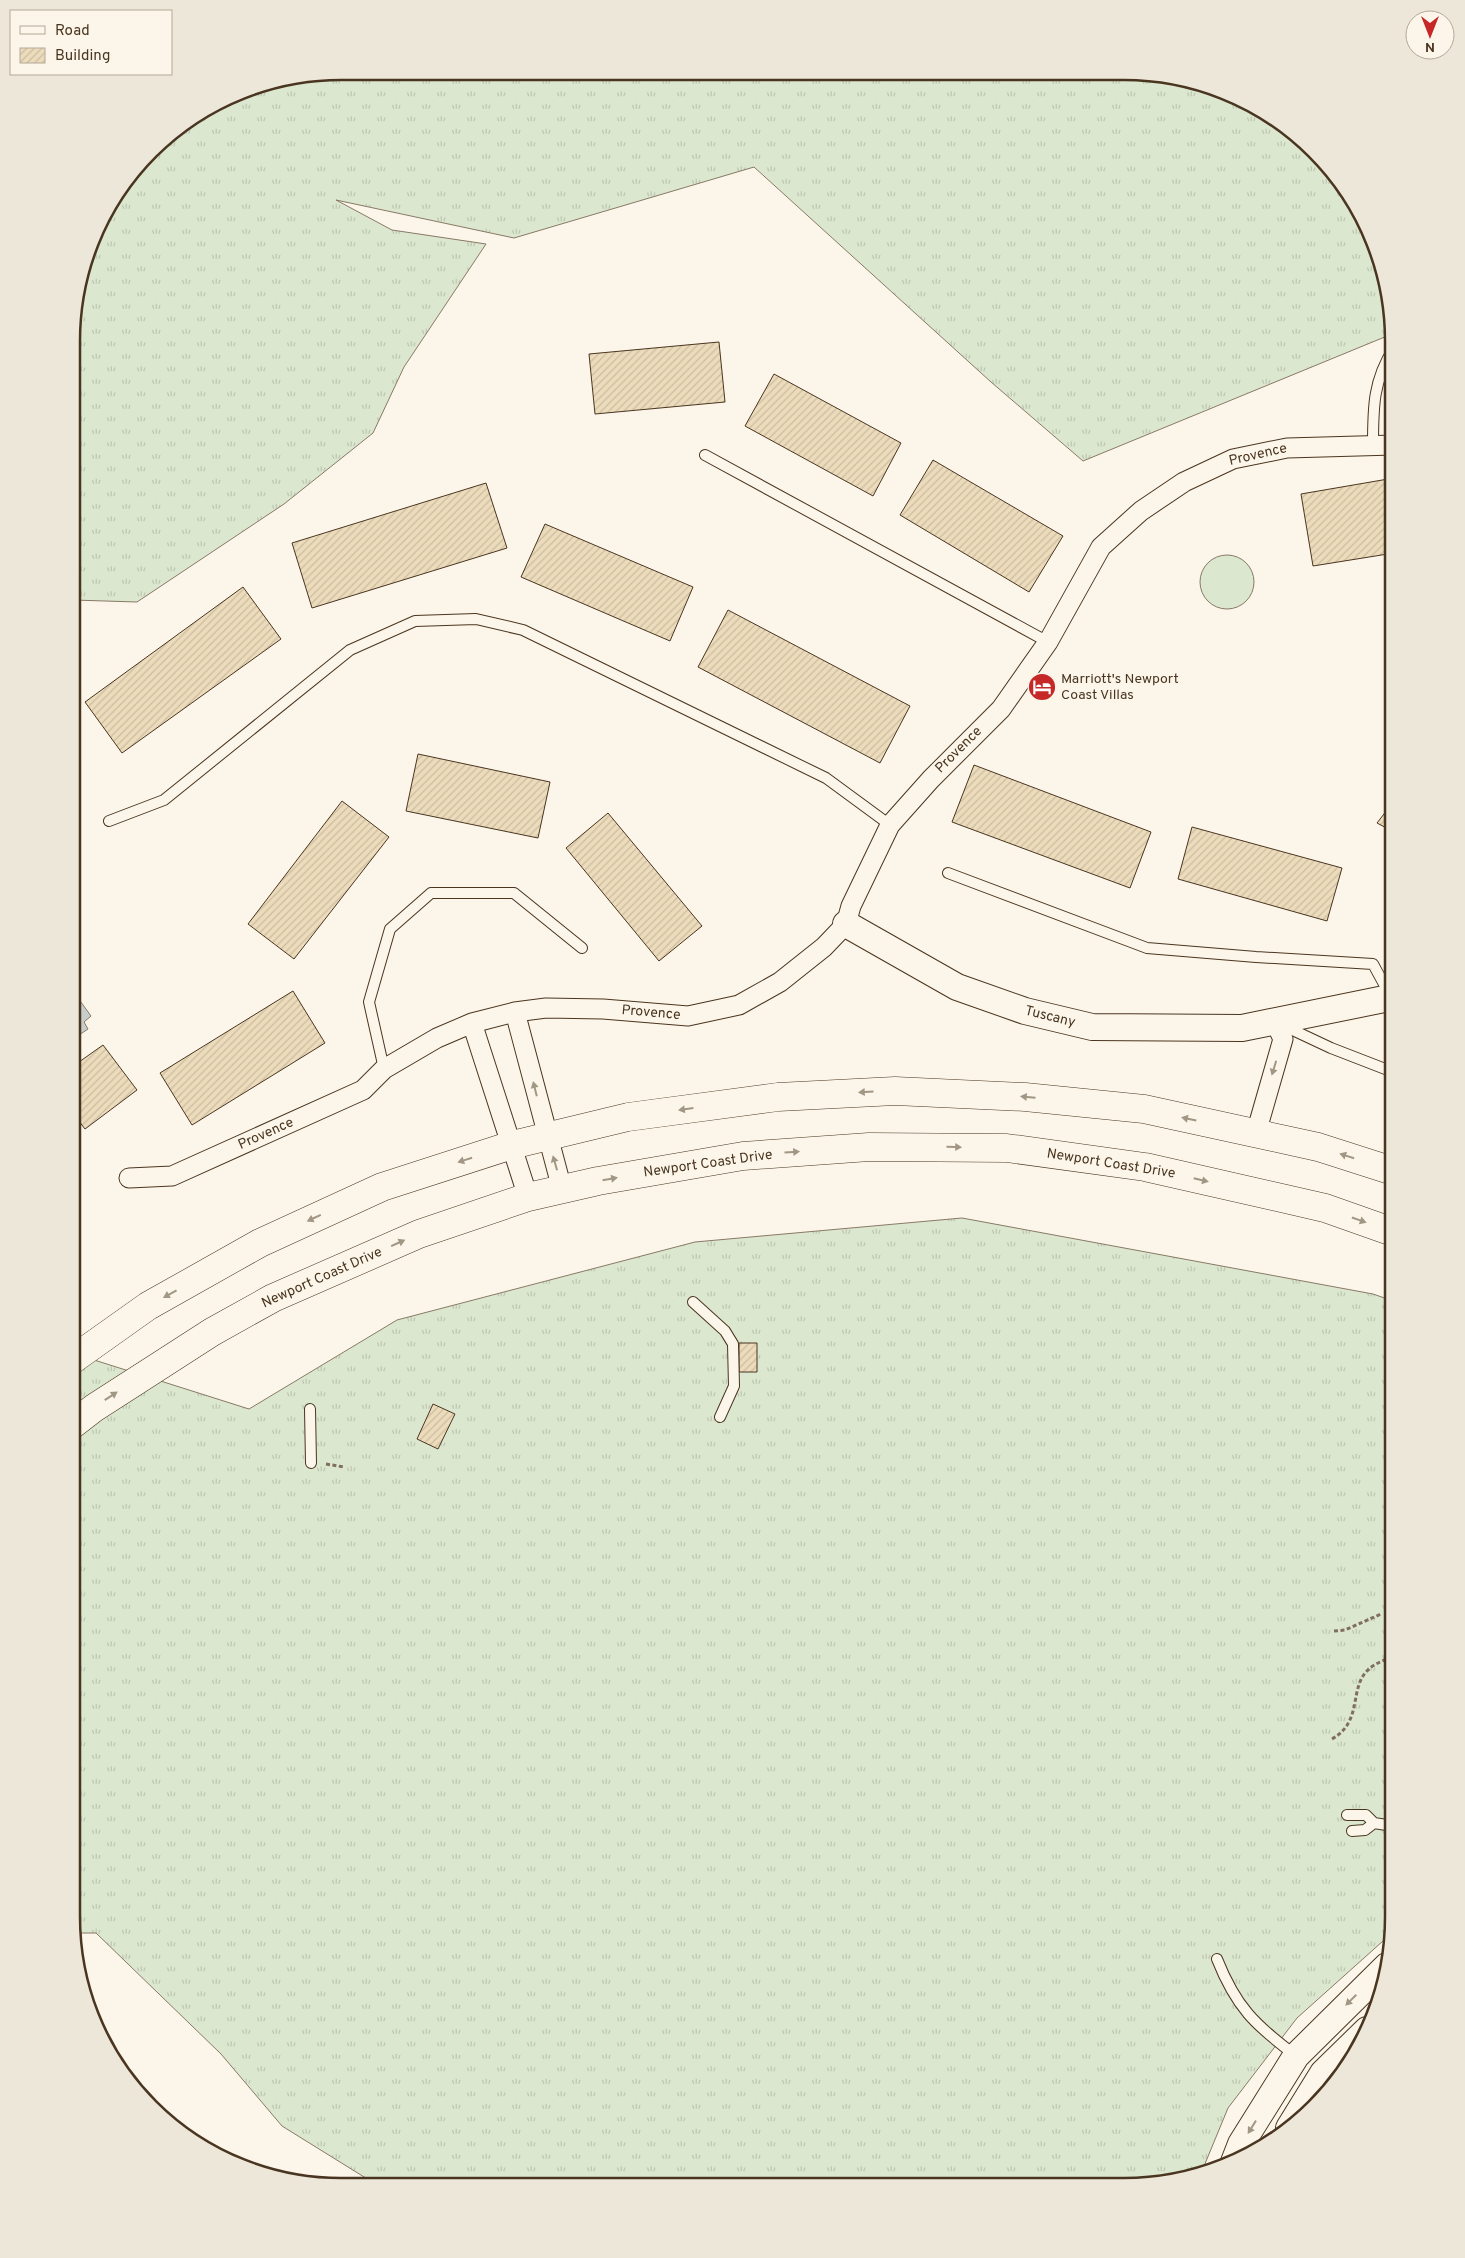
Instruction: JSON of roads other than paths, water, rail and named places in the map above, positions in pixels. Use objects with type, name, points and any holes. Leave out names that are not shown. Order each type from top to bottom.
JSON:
[{"type":"main road","points":[[80,1354],[148,1306],[260,1243],[382,1187],[512,1144],[628,1117],[778,1096],[895,1091],[1025,1096],[1144,1109],[1318,1147],[1385,1168]]},
{"type":"main road","name":"Newport Coast Drive","points":[[80,1419],[212,1332],[273,1298],[419,1234],[528,1197],[598,1181],[743,1156],[869,1147],[1007,1148],[1145,1168],[1325,1208],[1385,1229]]},
{"type":"street","name":"Provence","points":[[129,1178],[172,1176],[363,1090],[384,1069],[437,1038],[472,1023],[515,1012],[546,1008],[593,1009],[688,1016],[739,1005],[780,982],[824,946],[846,924],[851,906],[890,825],[931,779],[1001,708],[1048,642],[1101,547],[1141,510],[1184,482],[1233,459],[1287,448],[1385,445]]},
{"type":"street","name":"Tuscany","points":[[846,924],[957,987],[1025,1011],[1092,1027],[1242,1028],[1385,998]]},
{"type":"street","points":[[515,1012],[562,1189]]},
{"type":"street","points":[[1256,1133],[1283,1040],[1275,1022]]},
{"type":"street","points":[[472,1023],[528,1197]]},
{"type":"street","points":[[1238,2151],[1296,2056],[1379,1971]]},
{"type":"street","points":[[1299,2110],[1323,2073],[1352,2044]]},
{"type":"lane","points":[[1373,446],[1373,406],[1382,366],[1385,362]]},
{"type":"lane","points":[[706,455],[1048,642]]},
{"type":"lane","points":[[109,821],[164,800],[350,650],[415,621],[476,619],[524,630],[826,778],[890,825]]},
{"type":"lane","points":[[948,873],[1147,948],[1373,964],[1385,985]]},
{"type":"lane","points":[[384,1069],[369,1002],[390,929],[431,893],[514,893],[582,948]]},
{"type":"lane","points":[[1275,1022],[1331,1048],[1385,1069]]},
{"type":"lane","points":[[693,1302],[725,1331],[732,1344],[734,1386],[720,1417]]},
{"type":"lane","points":[[310,1409],[310,1463]]},
{"type":"lane","points":[[1347,1815],[1366,1815],[1374,1823],[1385,1825]]},
{"type":"lane","points":[[1352,1831],[1365,1830],[1374,1823]]},
{"type":"lane","points":[[1217,1960],[1226,1983],[1243,2010],[1264,2031],[1296,2056]]},
{"type":"place","name":"Marriott's Newport Coast Villas","points":[[1042,687]]}]
